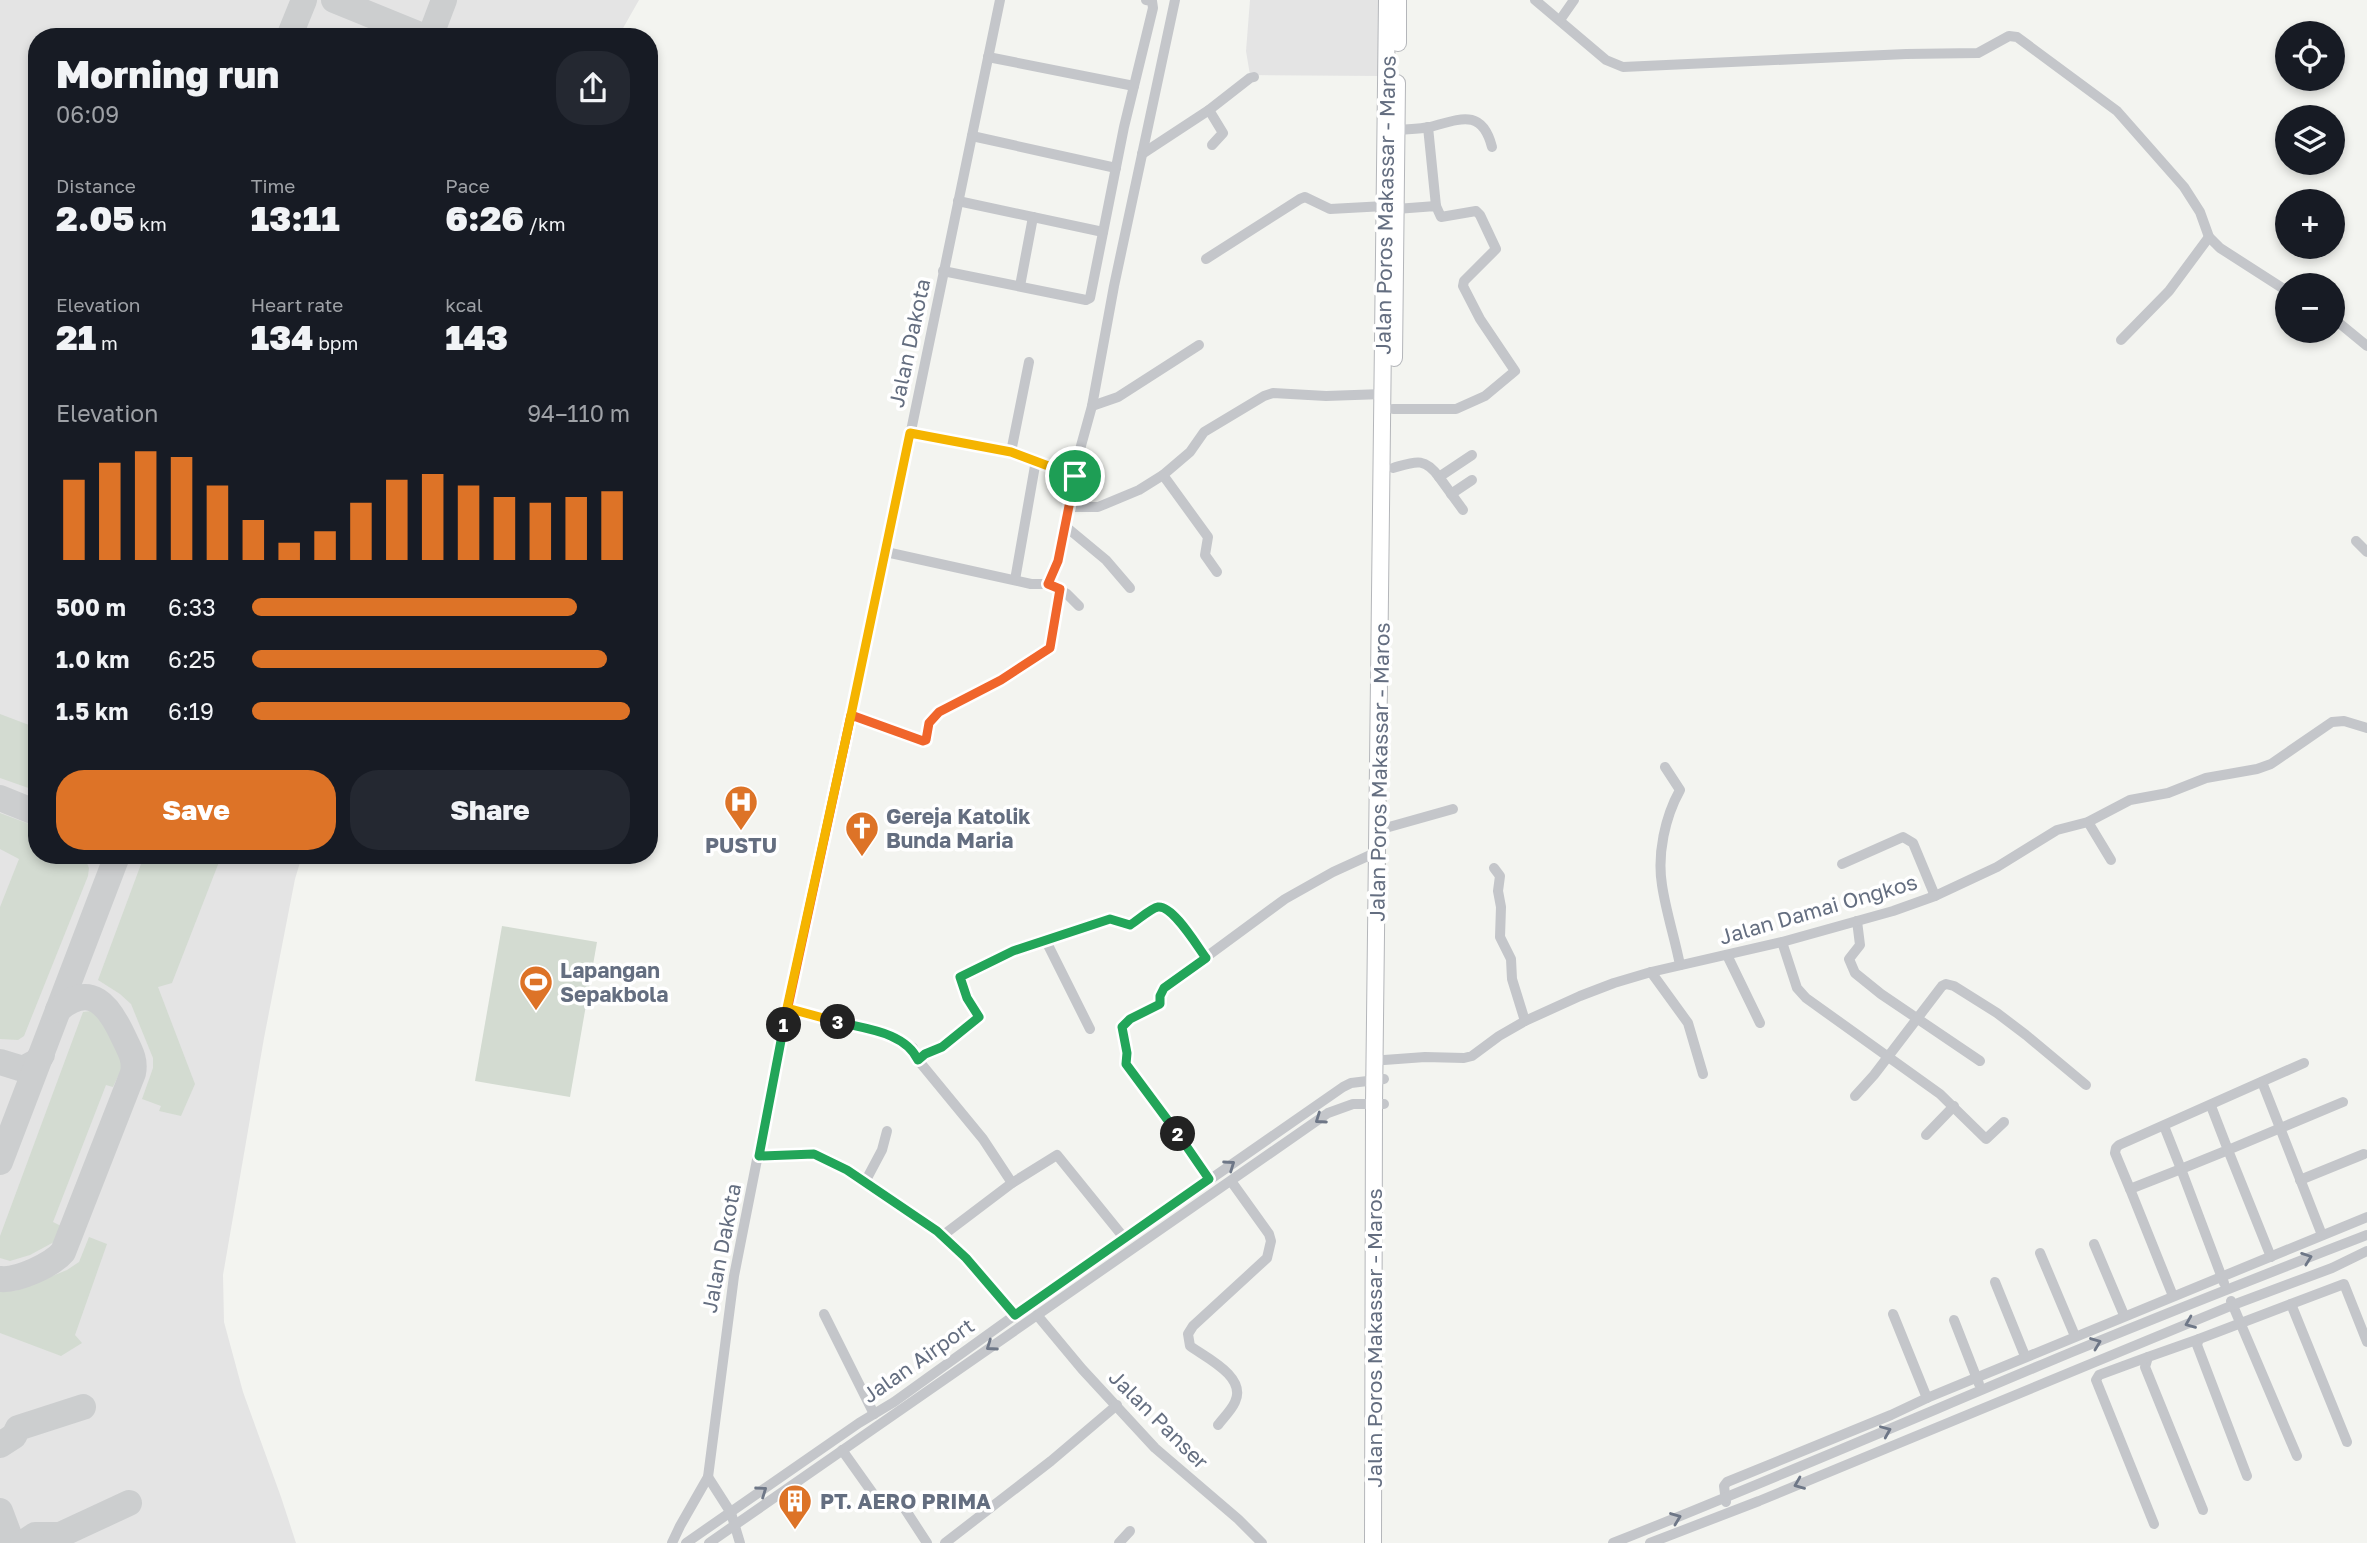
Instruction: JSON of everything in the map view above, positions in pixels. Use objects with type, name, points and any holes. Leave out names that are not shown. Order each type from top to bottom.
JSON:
[{"type":"highway","name":"Jalan Poros Makassar - Maros","points":[[1373,1543],[1380,1079],[1379,851],[1388,436],[1393,409],[1387,0]]},
{"type":"highway","name":"Jalan Poros Makassar - Maros","points":[[1380,1079],[1384,1060],[1389,827],[1393,468],[1383,394],[1390,207],[1397,130],[1398,0]]},
{"type":"highway","name":"Jalan Poros Makassar - Maros","points":[[1379,1104],[1383,1543]]},
{"type":"street","name":"Jalan Dakota","points":[[708,1477],[734,1276],[787,1008],[886,552],[1000,0]]},
{"type":"street","points":[[943,271],[1089,299],[1153,8],[1153,3],[1146,0]]},
{"type":"street","points":[[1048,584],[1054,573],[1079,453],[1092,406],[1114,286],[1175,0]]},
{"type":"street","points":[[1535,0],[1606,60],[1623,68],[1833,57],[1978,53],[2009,36],[2017,37],[2117,111],[2183,187],[2200,212],[2209,237],[2220,248],[2275,283]]},
{"type":"street","points":[[1560,20],[1574,0]]},
{"type":"street","points":[[988,57],[1134,86]]},
{"type":"street","points":[[1142,154],[1254,78]]},
{"type":"street","points":[[1209,110],[1223,133],[1212,145]]},
{"type":"street","points":[[1397,130],[1428,127],[1461,118],[1477,121],[1484,128],[1492,147]]},
{"type":"street","points":[[1393,409],[1456,409],[1485,396],[1515,371],[1480,319],[1463,286],[1464,281],[1496,249],[1476,211],[1441,217],[1436,206],[1428,127]]},
{"type":"street","points":[[972,136],[1116,168]]},
{"type":"street","points":[[1206,259],[1305,197],[1330,209],[1436,206]]},
{"type":"street","points":[[958,201],[1103,232]]},
{"type":"street","points":[[1020,286],[1033,217]]},
{"type":"street","points":[[2121,340],[2169,291],[2209,237]]},
{"type":"street","points":[[2345,328],[2367,346]]},
{"type":"street","points":[[1092,406],[1118,397],[1199,345]]},
{"type":"street","points":[[1011,452],[1029,362]]},
{"type":"street","points":[[1069,508],[1098,508],[1139,490],[1163,475],[1190,452],[1204,432],[1264,396],[1273,393],[1326,396],[1383,394]]},
{"type":"street","points":[[910,433],[1011,452],[1075,476]]},
{"type":"street","points":[[1439,477],[1472,455]]},
{"type":"street","points":[[1015,580],[1036,460]]},
{"type":"street","points":[[1393,468],[1415,462],[1429,464],[1463,510]]},
{"type":"street","points":[[1163,475],[1209,537],[1205,555],[1217,572]]},
{"type":"street","points":[[1451,494],[1472,480]]},
{"type":"street","points":[[1065,526],[1106,560],[1130,588]]},
{"type":"street","points":[[2356,541],[2367,552]]},
{"type":"street","points":[[886,552],[1039,585],[1048,584],[1060,589],[1079,606]]},
{"type":"street","points":[[851,715],[926,740],[929,723],[939,712],[1001,680],[1050,648],[1060,589]]},
{"type":"street","name":"Jalan Damai Ongkos","points":[[1384,1060],[1472,1056],[1509,1029],[1580,996],[1651,972],[1857,922],[1935,895],[1997,867],[2057,830],[2088,822],[2130,800],[2168,793],[2206,778],[2271,764],[2332,722],[2344,721],[2367,728]]},
{"type":"street","points":[[1665,767],[1680,790],[1666,823],[1661,884],[1680,965]]},
{"type":"street","points":[[1389,827],[1454,810]]},
{"type":"street","points":[[2088,822],[2111,860]]},
{"type":"street","points":[[1842,864],[1903,837],[1908,838],[1913,843],[1935,895]]},
{"type":"street","points":[[1209,1179],[1126,1064],[1126,1043],[1122,1027],[1130,1019],[1160,1004],[1164,988],[1254,920],[1333,872],[1379,851]]},
{"type":"street","points":[[1493,868],[1500,876],[1498,891],[1501,941],[1511,959],[1512,979],[1525,1021]]},
{"type":"street","points":[[918,1060],[942,1047],[979,1017],[967,998],[960,977],[1004,955],[1045,939],[1110,919],[1130,925],[1153,908],[1160,907],[1173,914],[1206,958]]},
{"type":"street","points":[[1857,922],[1860,945],[1849,959],[1855,973],[1881,994],[1980,1061]]},
{"type":"street","points":[[1045,939],[1090,1029]]},
{"type":"street","points":[[1782,942],[1800,991],[1954,1106],[1986,1139],[2004,1122]]},
{"type":"street","points":[[1727,955],[1760,1023]]},
{"type":"street","points":[[1651,972],[1688,1023],[1703,1074]]},
{"type":"street","points":[[1855,1096],[1942,986],[1951,984],[1997,1013],[2086,1084]]},
{"type":"street","points":[[787,1008],[893,1037],[913,1048],[918,1060],[983,1139],[1012,1183]]},
{"type":"street","points":[[2173,1296],[2115,1153],[2116,1148],[2304,1063]]},
{"type":"street","name":"Jalan Airport","points":[[711,1542],[733,1518],[874,1414],[896,1407],[1037,1315],[1052,1297],[1125,1239],[1209,1179],[1343,1087],[1351,1083],[1380,1079]]},
{"type":"street","points":[[2262,1082],[2322,1235]]},
{"type":"street","points":[[2130,1189],[2343,1102]]},
{"type":"street","name":"Jalan Airport","points":[[686,1543],[733,1518],[842,1450],[1015,1315],[1052,1297],[1335,1110],[1353,1104],[1379,1104]]},
{"type":"street","points":[[2211,1105],[2271,1257]]},
{"type":"street","points":[[1926,1135],[1954,1106]]},
{"type":"street","points":[[1290,1125],[1296,1136]]},
{"type":"street","points":[[2164,1126],[2233,1305],[2297,1455]]},
{"type":"street","points":[[865,1182],[883,1150],[887,1131]]},
{"type":"street","points":[[759,1156],[814,1154],[836,1163],[942,1236],[966,1258],[1015,1315]]},
{"type":"street","points":[[2300,1180],[2364,1154]]},
{"type":"street","points":[[942,1236],[1012,1183],[1057,1155],[1125,1239]]},
{"type":"street","points":[[1218,1425],[1236,1401],[1238,1390],[1234,1380],[1190,1346],[1188,1334],[1193,1326],[1267,1258],[1271,1241],[1269,1234],[1231,1181]]},
{"type":"street","points":[[1729,1512],[1724,1486],[1727,1482],[2124,1315],[2367,1217]]},
{"type":"street","points":[[1612,1543],[1725,1499],[2227,1290],[2367,1236]]},
{"type":"street","points":[[2094,1244],[2124,1315]]},
{"type":"street","points":[[1650,1543],[2233,1305],[2332,1268],[2367,1251]]},
{"type":"street","points":[[2040,1253],[2076,1336]]},
{"type":"street","points":[[1995,1282],[2025,1356]]},
{"type":"street","points":[[2154,1524],[2096,1381],[2099,1375],[2344,1284],[2367,1342]]},
{"type":"street","points":[[2291,1304],[2347,1442]]},
{"type":"street","points":[[824,1314],[874,1414]]},
{"type":"street","points":[[1893,1314],[1927,1398]]},
{"type":"street","name":"Jalan Panser","points":[[1037,1315],[1082,1369],[1155,1448],[1262,1543]]},
{"type":"street","points":[[1954,1320],[1988,1405]]},
{"type":"street","points":[[2199,1339],[2198,1351],[2247,1476]]},
{"type":"street","points":[[2148,1357],[2145,1367],[2203,1510]]},
{"type":"street","points":[[945,1543],[1051,1461],[1117,1405]]},
{"type":"street","points":[[842,1450],[874,1495],[901,1503],[927,1543]]},
{"type":"street","points":[[1828,1455],[1833,1470]]},
{"type":"street","points":[[673,1543],[708,1477],[733,1518],[740,1543]]},
{"type":"street","points":[[1119,1543],[1130,1531]]},
{"type":"shaded area","points":[[0,0],[639,0],[623,28],[28,28],[28,864],[300,864],[264,1038],[223,1275],[224,1322],[243,1392],[296,1543],[0,1543]]},
{"type":"shaded area","points":[[1250,0],[1380,0],[1381,76],[1250,75],[1246,51]]},
{"type":"shaded area","points":[[0,714],[28,725],[28,788],[0,778]]},
{"type":"shaded area","points":[[0,813],[28,824],[28,864],[87,864],[89,868],[24,1036],[18,1040],[0,1039],[0,907],[19,859],[0,849]]},
{"type":"shaded area","points":[[141,864],[218,864],[172,983],[158,987],[195,1084],[181,1116],[159,1111],[161,1106],[142,1099],[153,1068],[153,1058],[131,1004],[98,980]]},
{"type":"shaded area","name":"Lapangan Sepakbola","points":[[502,926],[597,942],[570,1097],[475,1081]]},
{"type":"shaded area","points":[[91,1011],[107,1026],[126,1059],[113,1087],[106,1085],[53,1222],[61,1226],[54,1242],[30,1255],[10,1261],[0,1258],[0,1236],[83,1012]]},
{"type":"shaded area","points":[[89,1237],[107,1244],[75,1335],[82,1343],[61,1356],[0,1333],[0,1288],[18,1290],[67,1270],[79,1262]]},
{"type":"taxiway","points":[[293,28],[304,0]]},
{"type":"taxiway","points":[[334,0],[403,28]]},
{"type":"taxiway","points":[[433,28],[444,0]]},
{"type":"taxiway","points":[[0,798],[28,809]]},
{"type":"taxiway","points":[[0,1162],[114,864]]},
{"type":"taxiway","points":[[0,1279],[34,1271],[63,1252],[133,1073],[134,1063],[130,1050],[118,1025],[98,1001],[80,998],[58,1010]]},
{"type":"taxiway","points":[[0,1062],[23,1069],[42,1055]]},
{"type":"taxiway","points":[[0,1445],[14,1436],[18,1428],[83,1407]]},
{"type":"taxiway","points":[[53,1543],[60,1535],[129,1503]]},
{"type":"taxiway","points":[[0,1511],[12,1543]]},
{"type":"taxiway","points":[[23,1543],[35,1535],[60,1535]]},
{"type":"place","name":"PUSTU","points":[[741,832]]},
{"type":"place","name":"Gereja Katolik Bunda Maria","points":[[862,858]]},
{"type":"place","name":"Lapangan Sepakbola","points":[[536,1012]]},
{"type":"place","name":"PT. AERO PRIMA","points":[[795,1531]]},
{"type":"route","points":[[1075,476],[1011,452],[910,433],[787,1008],[901,1040],[913,1048],[918,1060],[942,1047],[979,1017],[967,998],[960,977],[1013,951],[1045,939],[1110,919],[1130,925],[1153,908],[1160,907],[1173,914],[1206,958],[1164,988],[1160,1004],[1130,1019],[1122,1027],[1122,1033],[1126,1043],[1126,1064],[1209,1179],[1015,1315],[966,1258],[937,1231],[847,1170],[823,1156],[814,1154],[759,1156],[787,1008],[851,715],[926,740],[929,723],[939,712],[1001,680],[1050,648],[1060,589],[1048,584],[1058,561],[1075,476]]}]
